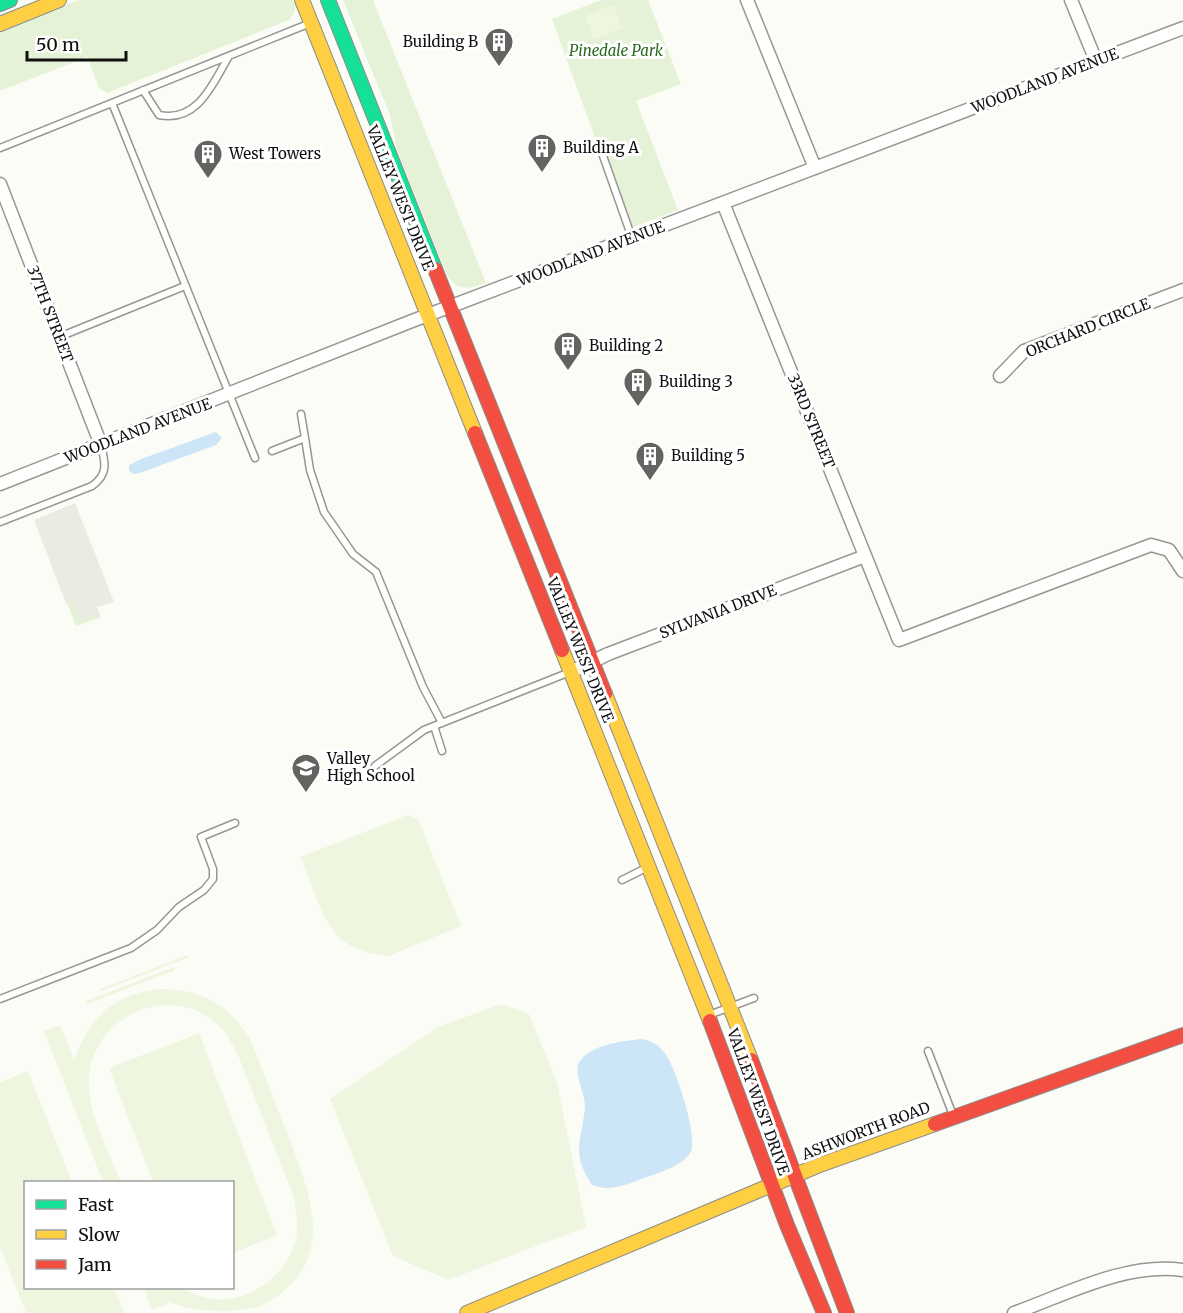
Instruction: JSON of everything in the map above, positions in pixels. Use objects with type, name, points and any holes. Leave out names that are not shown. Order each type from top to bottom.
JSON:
[{"type":"main road","points":[[0,4],[10,0]]},
{"type":"main road","points":[[0,24],[59,0]]},
{"type":"main road","name":"VALLEY WEST DRIVE","points":[[302,0],[708,1015],[771,1185],[824,1313]]},
{"type":"main road","name":"VALLEY WEST DRIVE","points":[[328,0],[593,660],[848,1313]]},
{"type":"main road","name":"ASHWORTH ROAD","points":[[467,1313],[794,1176],[953,1116],[1183,1035]]},
{"type":"street","points":[[747,0],[814,168]]},
{"type":"street","points":[[1071,0],[1096,61]]},
{"type":"street","name":"WOODLAND AVENUE","points":[[0,484],[229,396],[429,315],[1183,28]]},
{"type":"street","name":"37TH STREET","points":[[0,184],[101,445]]},
{"type":"street","name":"33RD STREET","points":[[723,203],[899,640],[1141,547],[1151,545],[1169,550],[1175,555],[1183,571]]},
{"type":"street","name":"ORCHARD CIRCLE","points":[[1000,376],[1024,351],[1183,290]]},
{"type":"street","name":"SYLVANIA DRIVE","points":[[571,672],[593,660],[865,556]]},
{"type":"street","points":[[1014,1313],[1039,1309],[1105,1279],[1136,1271],[1183,1270]]},
{"type":"lane","points":[[0,148],[312,22]]},
{"type":"lane","points":[[143,90],[153,110],[159,115],[175,116],[186,113],[202,101],[229,55]]},
{"type":"lane","points":[[112,103],[255,458]]},
{"type":"lane","points":[[602,153],[632,238]]},
{"type":"lane","points":[[59,337],[185,286]]},
{"type":"lane","points":[[301,414],[310,470],[324,512],[353,554],[376,572],[423,687],[442,723]]},
{"type":"lane","points":[[272,451],[305,438]]},
{"type":"lane","points":[[0,522],[92,486],[100,480],[105,468],[101,445]]},
{"type":"lane","points":[[375,766],[408,740],[434,726],[571,672]]},
{"type":"lane","points":[[434,726],[442,751]]},
{"type":"lane","points":[[0,999],[131,948],[151,935],[178,907],[204,890],[213,879],[213,869],[201,837],[235,823]]},
{"type":"lane","points":[[622,880],[649,867]]},
{"type":"lane","points":[[708,1015],[754,998]]},
{"type":"lane","points":[[928,1051],[953,1116]]},
{"type":"green space","points":[[79,0],[293,0],[295,8],[289,20],[107,93],[99,88],[87,57],[0,91],[0,32]]},
{"type":"green space","points":[[343,0],[373,0],[486,283],[475,287],[459,287],[447,275],[397,150],[390,115]]},
{"type":"green space","name":"Pinedale Park","points":[[601,0],[648,0],[681,84],[636,101],[678,210],[628,229],[552,19]]},
{"type":"green space","points":[[613,5],[622,29],[594,39],[585,16]]},
{"type":"green space","points":[[72,601],[94,614],[96,619],[76,626],[67,603]]},
{"type":"green space","points":[[407,815],[418,819],[461,926],[388,956],[367,952],[338,936],[328,923],[301,857]]},
{"type":"green space","points":[[188,955],[189,957],[101,991],[100,989]]},
{"type":"green space","points":[[174,967],[175,970],[87,1004],[86,1001]]},
{"type":"green space","points":[[158,989],[188,992],[212,1001],[233,1017],[251,1040],[288,1135],[311,1207],[313,1230],[310,1251],[301,1271],[285,1290],[260,1307],[214,1311],[189,1308],[168,1301],[168,1304],[152,1310],[144,1289],[183,1289],[212,1299],[240,1297],[253,1292],[275,1275],[284,1265],[296,1239],[294,1197],[238,1055],[224,1032],[200,1012],[181,1006],[161,1005],[141,1010],[123,1019],[108,1032],[97,1049],[90,1069],[90,1098],[98,1127],[121,1181],[103,1181],[44,1031],[60,1025],[74,1060],[87,1032],[105,1011],[115,1003],[142,992]]},
{"type":"green space","points":[[501,1004],[529,1014],[557,1083],[586,1227],[448,1280],[393,1256],[330,1099],[438,1027]]},
{"type":"green space","points":[[199,1033],[277,1235],[234,1253],[234,1181],[153,1181],[109,1068]]},
{"type":"green space","points":[[28,1071],[72,1181],[24,1181],[24,1289],[114,1289],[124,1313],[26,1313],[0,1247],[0,1082]]},
{"type":"shaded area","points":[[75,503],[114,602],[97,607],[101,617],[96,619],[94,615],[79,620],[72,602],[66,603],[34,520]]},
{"type":"water","points":[[216,432],[222,438],[216,445],[140,473],[133,474],[129,470],[129,465],[141,459]]},
{"type":"water","points":[[641,1039],[651,1041],[669,1059],[688,1116],[691,1151],[677,1165],[631,1183],[612,1188],[592,1185],[585,1174],[579,1155],[585,1107],[578,1064],[583,1057],[597,1048]]},
{"type":"traffic: fast","points":[[0,4],[10,0]]},
{"type":"traffic: fast","points":[[328,0],[435,269]]},
{"type":"traffic: slow","points":[[0,24],[59,0]]},
{"type":"traffic: slow","points":[[302,0],[475,433]]},
{"type":"traffic: slow","points":[[562,650],[710,1021]]},
{"type":"traffic: slow","points":[[605,694],[751,1060]]},
{"type":"traffic: slow","points":[[467,1313],[817,1166],[935,1124]]},
{"type":"traffic: jam","points":[[435,269],[605,694]]},
{"type":"traffic: jam","points":[[475,433],[562,650]]},
{"type":"traffic: jam","points":[[710,1021],[787,1225],[824,1313]]},
{"type":"traffic: jam","points":[[935,1124],[1183,1035]]},
{"type":"traffic: jam","points":[[751,1060],[847,1313]]},
{"type":"place","name":"Building B","points":[[499,68]]},
{"type":"place","name":"Building A","points":[[542,174]]},
{"type":"place","name":"West Towers","points":[[208,180]]},
{"type":"place","name":"Building 2","points":[[568,372]]},
{"type":"place","name":"Building 3","points":[[638,408]]},
{"type":"place","name":"Building 5","points":[[650,482]]},
{"type":"place","name":"Valley High School","points":[[306,794]]}]
